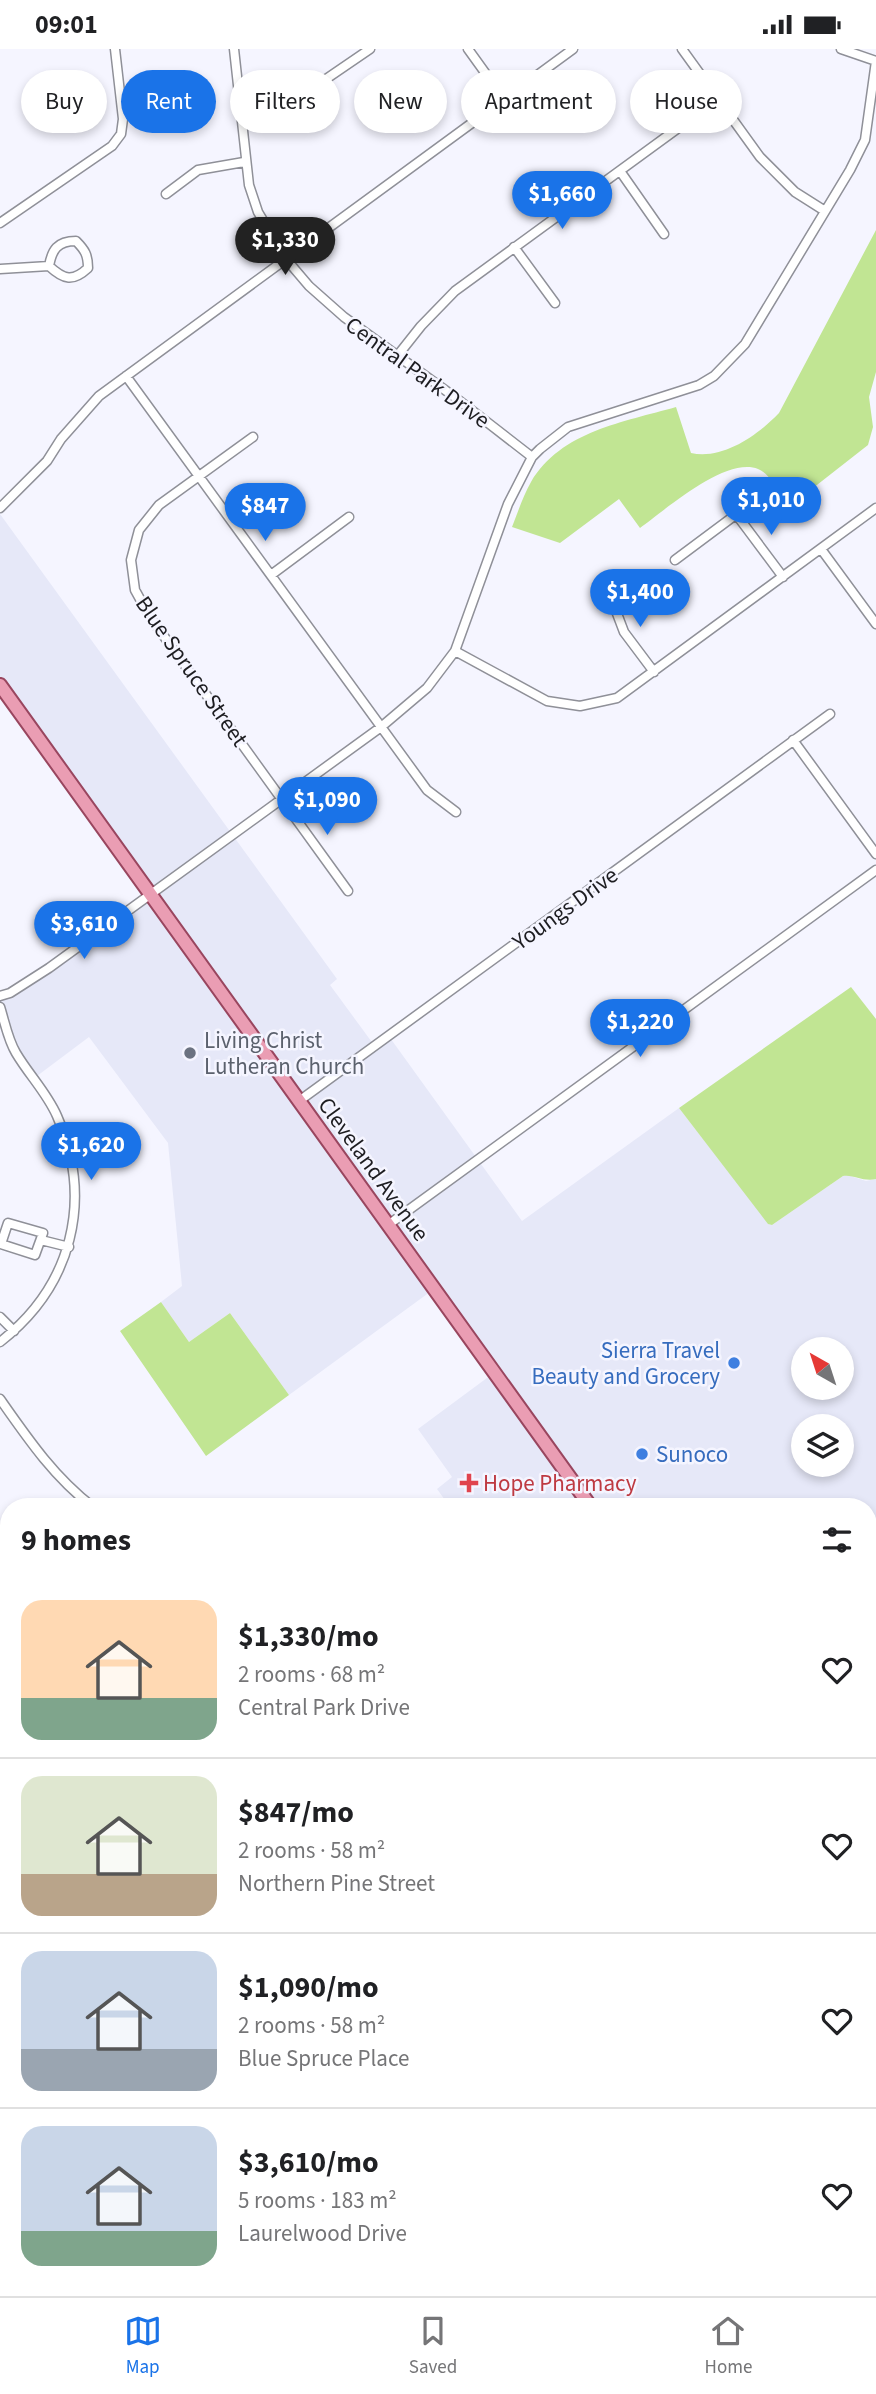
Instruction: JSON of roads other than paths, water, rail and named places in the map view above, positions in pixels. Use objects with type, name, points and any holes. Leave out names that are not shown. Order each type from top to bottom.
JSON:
[{"type":"main road","name":"Cleveland Avenue","points":[[0,685],[585,1498]]},
{"type":"street","points":[[0,223],[112,146],[121,134],[123,119],[115,49]]},
{"type":"street","name":"Central Park Drive","points":[[234,49],[236,70]]},
{"type":"street","points":[[339,70],[370,49]]},
{"type":"street","points":[[468,49],[483,70]]},
{"type":"street","points":[[544,70],[573,49]]},
{"type":"street","points":[[682,49],[697,70]]},
{"type":"street","points":[[0,996],[10,993],[49,968],[381,727],[427,688],[455,651],[508,505],[533,457],[547,441],[568,427],[684,391],[714,376],[745,344],[850,170],[864,140],[876,61],[841,49]]},
{"type":"street","points":[[0,507],[47,461],[61,439],[99,396],[461,131]]},
{"type":"street","points":[[742,132],[760,157],[795,192],[825,211]]},
{"type":"street","name":"Central Park Drive","points":[[242,133],[244,162],[258,212],[286,259],[309,286],[344,317],[533,457]]},
{"type":"street","points":[[398,355],[421,326],[455,291],[672,133]]},
{"type":"street","points":[[166,194],[198,170],[244,162]]},
{"type":"street","points":[[620,171],[664,234]]},
{"type":"street","points":[[0,269],[49,267],[66,278],[79,276],[88,268],[88,258],[76,241],[66,241],[51,253],[49,267]]},
{"type":"street","points":[[514,247],[555,303]]},
{"type":"street","points":[[126,376],[427,790],[456,812]]},
{"type":"street","name":"Blue Spruce Street","points":[[253,437],[159,505],[139,530],[131,560],[135,590],[150,617],[348,891]]},
{"type":"street","points":[[675,561],[736,515],[749,510],[735,492]]},
{"type":"street","points":[[455,651],[547,701],[580,706],[617,698],[876,508]]},
{"type":"street","points":[[736,515],[783,577]]},
{"type":"street","points":[[271,575],[349,517]]},
{"type":"street","points":[[821,549],[876,624]]},
{"type":"street","points":[[610,595],[624,632],[654,672]]},
{"type":"street","name":"Youngs Drive","points":[[299,1101],[830,714]]},
{"type":"street","points":[[793,740],[876,854]]},
{"type":"street","points":[[388,1225],[876,870]]},
{"type":"street","points":[[0,1007],[11,1045],[57,1116],[68,1147],[77,1187],[69,1247],[43,1296],[26,1319],[0,1342]]},
{"type":"street","points":[[8,1223],[43,1233],[41,1240],[35,1255],[1,1244],[8,1223]]},
{"type":"street","points":[[41,1240],[69,1247]]},
{"type":"street","points":[[0,1317],[13,1331]]},
{"type":"street","points":[[0,1399],[56,1475],[83,1498]]},
{"type":"place","name":"Living Christ Lutheran Church","points":[[190,1053]]},
{"type":"place","name":"Sierra Travel Beauty and Grocery","points":[[734,1363]]},
{"type":"place","name":"Sunoco","points":[[642,1454]]},
{"type":"place","name":"Hope Pharmacy","points":[[469,1483]]}]
